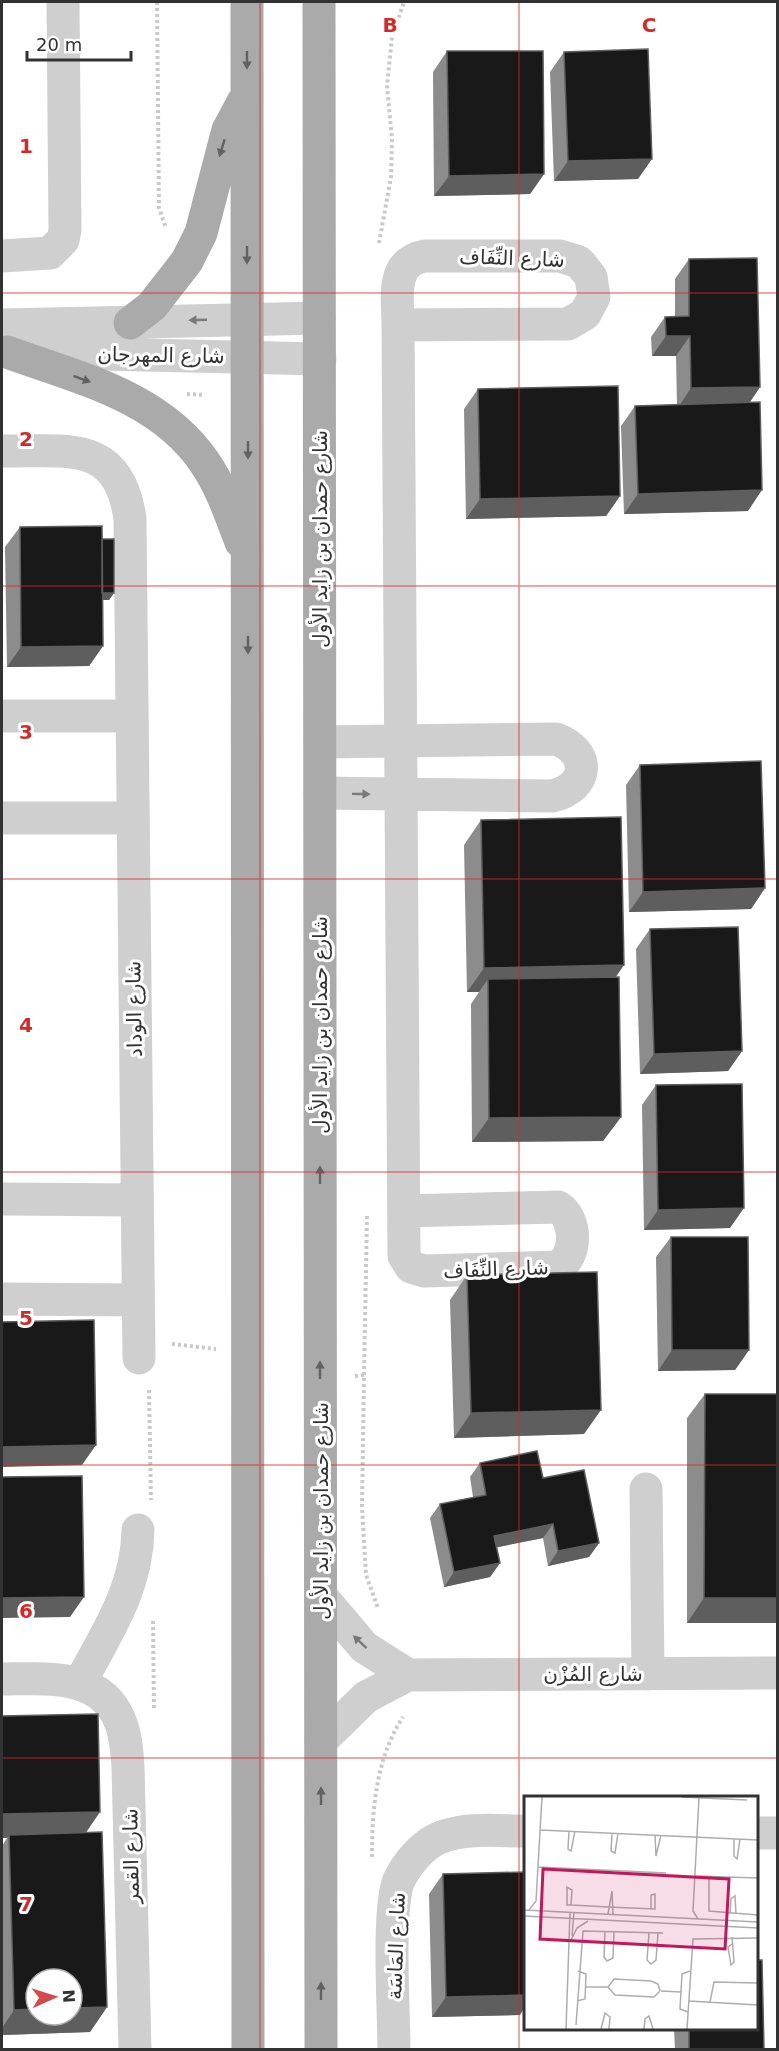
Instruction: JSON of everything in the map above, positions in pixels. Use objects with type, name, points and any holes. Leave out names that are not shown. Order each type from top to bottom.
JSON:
[{"type":"main road","points":[[247,2],[248,2049]]},
{"type":"main road","name":"شارع حمدان بن زايد الأول","points":[[321,2049],[319,318],[323,5]]},
{"type":"main road","points":[[130,322],[152,306],[187,261],[201,233],[228,130],[247,96]]},
{"type":"main road","points":[[3,343],[151,409],[180,432],[205,463],[227,506],[248,560]]},
{"type":"street","points":[[2,256],[50,253],[63,240],[65,230],[63,2]]},
{"type":"street","name":"شارع النِّفَاف","points":[[398,325],[568,324],[585,315],[594,297],[591,277],[579,262],[560,256],[415,258],[401,269],[398,278],[398,325],[400,741],[404,1256],[411,1267],[417,1270],[557,1267],[567,1262],[571,1251],[568,1215],[558,1207],[404,1211]]},
{"type":"street","name":"شارع المهرجان","points":[[3,343],[130,322],[319,318]]},
{"type":"street","name":"شارع المهرجان","points":[[3,343],[320,359]]},
{"type":"street","name":"شارع الوداد","points":[[2,451],[76,452],[98,459],[115,473],[126,493],[130,519],[139,1349]]},
{"type":"street","points":[[2,716],[132,716]]},
{"type":"street","points":[[320,742],[556,739],[569,744],[579,755],[582,770],[577,783],[566,793],[552,796],[320,793]]},
{"type":"street","points":[[2,818],[133,818]]},
{"type":"street","points":[[2,1199],[136,1200]]},
{"type":"street","points":[[2,1299],[138,1300]]},
{"type":"street","points":[[646,1489],[648,1674]]},
{"type":"street","points":[[80,1683],[127,1593],[136,1562],[138,1530]]},
{"type":"street","points":[[321,1596],[364,1647],[408,1675]]},
{"type":"street","name":"شارع المُزْن","points":[[321,1741],[366,1697],[408,1675],[777,1673]]},
{"type":"street","name":"شارع القمر","points":[[2,1679],[57,1679],[80,1683],[111,1705],[120,1722],[129,1767],[135,2049]]},
{"type":"street","name":"شارع المَاسَة","points":[[394,2049],[394,1912],[398,1882],[415,1855],[438,1839],[470,1831],[524,1831]]},
{"type":"street","points":[[758,1833],[777,1833]]},
{"type":"path","points":[[158,2],[159,208],[170,240],[187,261]]},
{"type":"path","points":[[139,1349],[247,1352]]},
{"type":"path","points":[[320,1376],[364,1375],[362,1506],[366,1575],[378,1609]]},
{"type":"building","points":[[648,49],[652,159],[568,161],[564,52]]},
{"type":"building","points":[[447,51],[543,51],[544,174],[449,176]]},
{"type":"building","points":[[757,258],[760,387],[691,388],[690,336],[666,336],[665,317],[689,316],[689,259]]},
{"type":"building","points":[[618,386],[620,496],[480,499],[478,389]]},
{"type":"building","points":[[760,402],[762,490],[638,494],[635,406]]},
{"type":"building","points":[[102,526],[103,646],[21,647],[20,527]]},
{"type":"building","points":[[102,539],[114,539],[114,593],[102,593]]},
{"type":"building","points":[[761,761],[765,888],[643,892],[640,765]]},
{"type":"building","points":[[621,817],[624,965],[484,968],[481,820]]},
{"type":"building","points":[[738,927],[742,1051],[654,1054],[650,929]]},
{"type":"building","points":[[619,977],[621,1117],[489,1118],[488,979]]},
{"type":"building","points":[[742,1084],[744,1208],[658,1210],[656,1085]]},
{"type":"building","points":[[671,1237],[748,1237],[749,1350],[672,1350]]},
{"type":"building","points":[[597,1272],[601,1410],[471,1413],[467,1275]]},
{"type":"building","points":[[94,1320],[96,1445],[2,1447],[2,1322]]},
{"type":"building","points":[[705,1394],[777,1394],[777,1598],[704,1598]]},
{"type":"building","points":[[537,1451],[543,1478],[584,1470],[599,1543],[558,1551],[553,1524],[494,1536],[500,1563],[454,1572],[440,1504],[486,1495],[480,1463]]},
{"type":"building","points":[[82,1476],[84,1597],[2,1598],[2,1477]]},
{"type":"building","points":[[98,1714],[100,1812],[2,1814],[2,1716]]},
{"type":"building","points":[[102,1832],[107,2007],[84,2008],[84,1967],[24,1967],[24,2010],[14,2010],[9,1835]]},
{"type":"building","points":[[524,1872],[524,1995],[446,1997],[443,1874]]},
{"type":"building","points":[[758,1960],[762,1960],[764,2049],[689,2049],[689,2030],[758,2030]]}]
